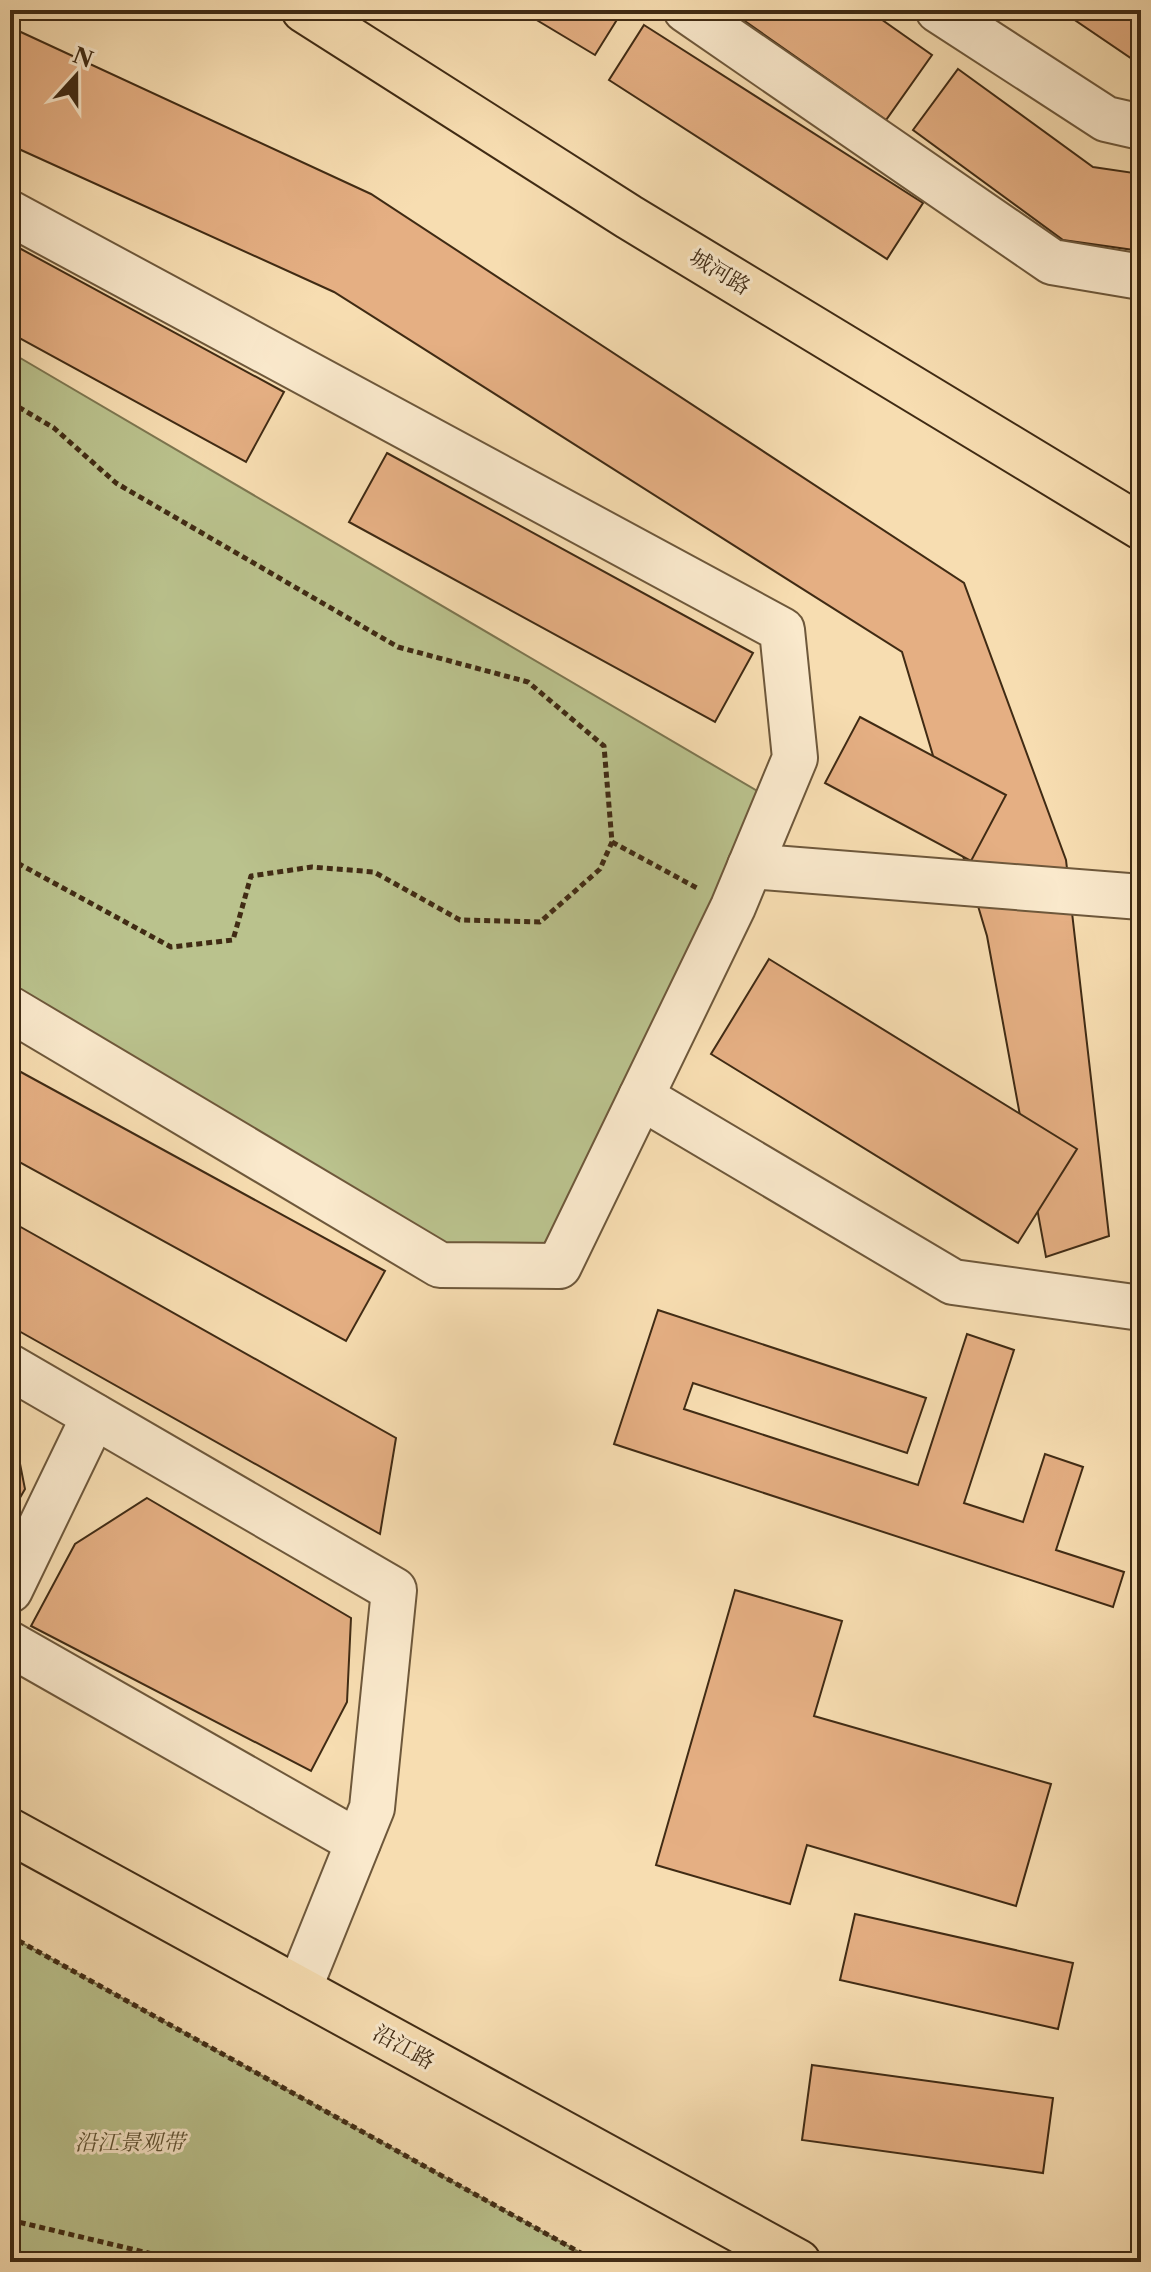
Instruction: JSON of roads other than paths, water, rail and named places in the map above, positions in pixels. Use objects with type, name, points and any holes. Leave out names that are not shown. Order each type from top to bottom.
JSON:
[{"type":"main road","name":"城河路","points":[[304,10],[629,217],[1141,527]]},
{"type":"main road","name":"沿江路","points":[[10,1831],[798,2262]]},
{"type":"lane","points":[[686,10],[1052,262],[1141,277]]},
{"type":"lane","points":[[938,10],[1106,119],[1141,127]]},
{"type":"lane","points":[[10,213],[782,630],[795,758],[733,907],[559,1266],[440,1265],[10,1009]]},
{"type":"lane","points":[[750,866],[1141,897]]},
{"type":"lane","points":[[641,1097],[953,1282],[1141,1308]]},
{"type":"lane","points":[[10,1367],[394,1590],[372,1808],[299,1989]]},
{"type":"lane","points":[[10,1590],[94,1416]]},
{"type":"lane","points":[[10,1644],[358,1842]]},
{"type":"park label","name":"沿江景观带","points":[[130,2142]]}]
